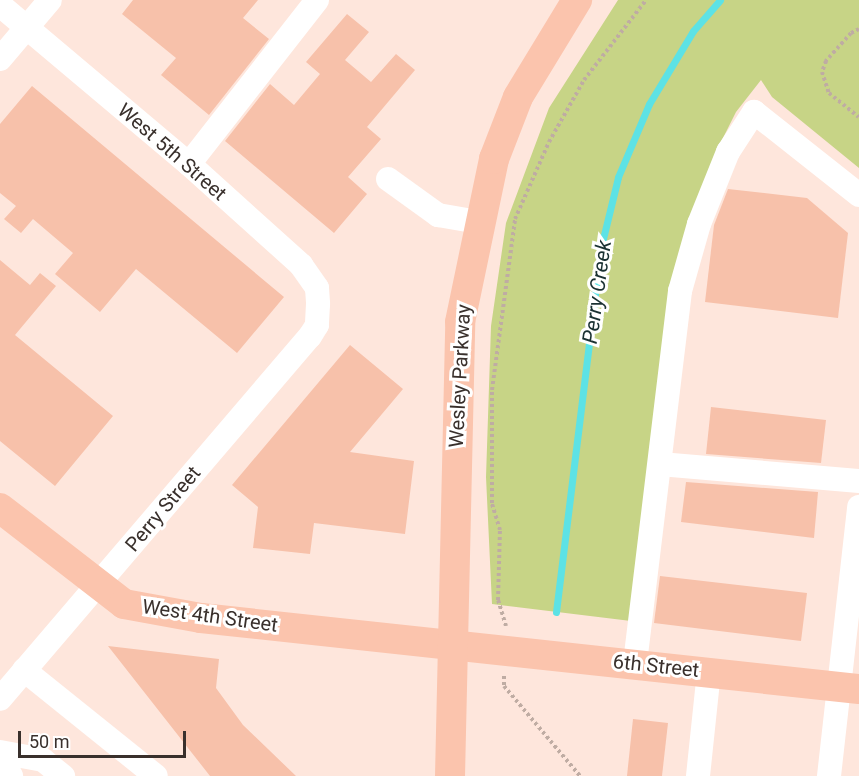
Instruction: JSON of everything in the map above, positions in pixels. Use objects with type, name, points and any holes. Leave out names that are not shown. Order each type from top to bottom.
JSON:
[{"type":"main road","name":"Wesley Parkway","points":[[450,776],[460,322],[478,222],[494,159],[518,97],[577,0]]},
{"type":"main road","name":"West 4th Street","points":[[0,508],[97,586],[124,604],[201,618],[452,645]]},
{"type":"main road","name":"6th Street","points":[[452,645],[635,663],[849,688]]},
{"type":"street","points":[[0,59],[50,0]]},
{"type":"street","points":[[189,164],[317,0]]},
{"type":"street","name":"West 5th Street","points":[[0,5],[189,164],[301,266],[317,288],[318,314]]},
{"type":"street","points":[[635,663],[683,280],[699,224],[728,152],[754,112],[859,195]]},
{"type":"street","points":[[388,179],[438,215],[478,222]]},
{"type":"street","name":"Perry Street","points":[[0,699],[310,336],[318,314]]},
{"type":"street","points":[[660,464],[859,482]]},
{"type":"street","points":[[830,776],[849,688],[859,507]]},
{"type":"street","points":[[24,670],[156,776]]},
{"type":"street","points":[[698,776],[709,672]]},
{"type":"street","points":[[0,754],[11,776]]},
{"type":"street","points":[[0,754],[43,760],[63,776]]},
{"type":"path","points":[[506,622],[498,600],[500,530],[492,503],[492,390],[514,219],[549,142],[584,80],[646,0]]},
{"type":"path","points":[[859,29],[844,40],[822,72],[829,93],[859,117]]},
{"type":"path","points":[[504,686],[580,776]]},
{"type":"green space","points":[[618,0],[859,0],[859,168],[772,97],[761,80],[736,112],[717,150],[631,621],[492,604],[486,477],[491,326],[506,223],[549,108]]},
{"type":"building","points":[[133,0],[258,0],[243,18],[269,39],[209,115],[161,75],[176,58],[122,14]]},
{"type":"building","points":[[347,14],[369,32],[345,60],[371,82],[396,54],[415,70],[367,127],[381,139],[348,177],[367,194],[334,233],[225,141],[270,84],[294,105],[320,74],[306,62]]},
{"type":"building","points":[[32,86],[284,297],[237,353],[136,269],[100,312],[55,274],[73,253],[33,219],[21,233],[4,219],[16,206],[0,193],[0,124]]},
{"type":"building","points":[[728,189],[807,198],[848,233],[838,318],[705,302],[714,225]]},
{"type":"building","points":[[0,260],[30,285],[40,273],[56,286],[15,335],[113,416],[55,486],[0,441]]},
{"type":"building","points":[[350,345],[403,389],[350,452],[414,461],[405,534],[314,523],[310,554],[253,548],[258,507],[232,485]]},
{"type":"building","points":[[711,407],[826,420],[821,463],[706,454]]},
{"type":"building","points":[[686,482],[818,492],[814,538],[681,522]]},
{"type":"building","points":[[660,576],[807,593],[801,641],[654,623]]},
{"type":"building","points":[[108,646],[219,659],[216,688],[243,725],[296,776],[210,776]]},
{"type":"building","points":[[633,719],[668,723],[662,776],[627,776]]},
{"type":"waterway","name":"Perry Creek","points":[[556,612],[601,247],[618,177],[649,104],[693,31],[720,0]]}]
